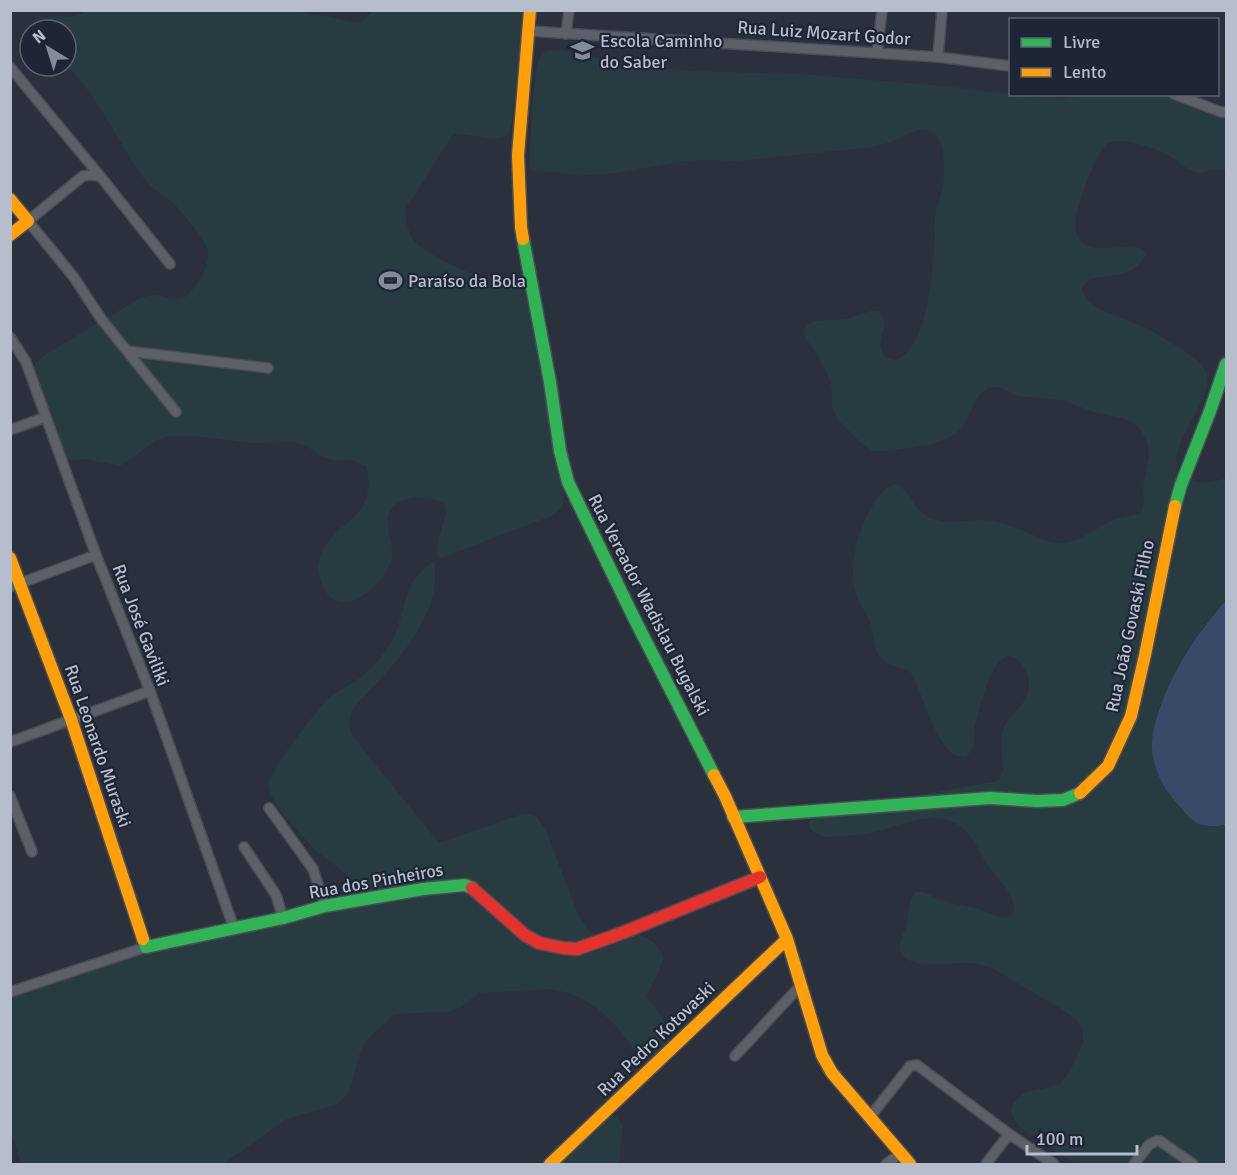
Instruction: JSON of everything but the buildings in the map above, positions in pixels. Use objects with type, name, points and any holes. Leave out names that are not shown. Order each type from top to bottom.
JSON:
[{"type":"street","name":"Rua Vereador Wadislau Bugalski","points":[[530,10],[518,155],[521,227],[550,382],[560,451],[568,482],[623,597],[714,775],[760,877],[787,939],[822,1055],[832,1073],[910,1164]]},
{"type":"street","points":[[566,34],[569,10]]},
{"type":"street","points":[[877,53],[882,10]]},
{"type":"street","points":[[938,57],[942,10]]},
{"type":"street","name":"Rua Luiz Mozart Godor","points":[[529,31],[938,57],[1009,66]]},
{"type":"street","points":[[10,68],[170,264]]},
{"type":"street","points":[[1179,96],[1221,112],[1227,112]]},
{"type":"street","points":[[10,235],[83,176],[100,176]]},
{"type":"street","points":[[10,199],[73,276],[102,320],[176,412]]},
{"type":"street","name":"Rua José Gaviliki","points":[[10,337],[26,362],[96,555],[150,691],[234,928]]},
{"type":"street","points":[[127,351],[268,368]]},
{"type":"street","name":"Rua João Govaski Filho","points":[[733,817],[990,798],[1064,800],[1080,792],[1108,766],[1131,716],[1172,515],[1181,485],[1227,364]]},
{"type":"street","points":[[10,430],[46,417]]},
{"type":"street","points":[[15,585],[96,555]]},
{"type":"street","name":"Rua Leonardo Muraski","points":[[10,558],[15,585],[71,719],[146,947]]},
{"type":"street","points":[[10,742],[150,691]]},
{"type":"street","points":[[10,796],[32,852]]},
{"type":"street","points":[[269,808],[313,869],[325,906]]},
{"type":"street","points":[[244,847],[276,895],[283,918]]},
{"type":"street","name":"Rua dos Pinheiros","points":[[10,992],[146,947],[283,918],[325,906],[423,889],[465,885],[474,888],[525,935],[539,943],[577,949],[760,877]]},
{"type":"street","name":"Rua Pedro Kotovaski","points":[[550,1164],[787,939]]},
{"type":"street","points":[[735,1056],[800,986]]},
{"type":"street","points":[[870,1117],[910,1066],[917,1065],[1009,1134],[1054,1164]]},
{"type":"street","points":[[986,1164],[1009,1134]]},
{"type":"street","points":[[1134,1164],[1149,1145],[1156,1141],[1160,1141],[1192,1164]]},
{"type":"street","points":[[886,1164],[901,1153]]},
{"type":"shaded area","points":[[86,10],[296,10],[346,21],[362,22],[373,11],[524,11],[509,134],[494,139],[454,133],[414,197],[405,206],[410,234],[421,247],[473,274],[517,286],[529,296],[563,500],[559,510],[546,518],[438,559],[439,537],[446,513],[444,504],[426,498],[408,499],[390,510],[388,526],[392,553],[385,573],[372,589],[361,597],[341,602],[326,593],[319,575],[318,564],[329,540],[355,516],[365,502],[368,493],[366,466],[355,461],[333,460],[321,456],[305,445],[293,442],[250,443],[196,436],[170,436],[157,440],[120,466],[86,459],[65,460],[31,372],[36,362],[141,298],[155,295],[178,299],[186,296],[201,278],[208,260],[205,243],[196,230],[171,201],[146,181],[106,117],[78,78],[78,18],[39,18],[80,14]]},
{"type":"shaded area","points":[[546,51],[582,53],[610,62],[639,66],[691,71],[801,74],[944,86],[1009,94],[1009,96],[1062,99],[1079,96],[1188,96],[1226,114],[1226,170],[1195,172],[1163,152],[1128,142],[1116,141],[1105,146],[1086,184],[1075,229],[1080,240],[1089,246],[1142,249],[1146,255],[1130,271],[1089,280],[1082,288],[1083,293],[1097,307],[1155,333],[1203,366],[1207,382],[1204,396],[1181,442],[1177,456],[1178,468],[1187,478],[1196,482],[1212,482],[1226,478],[1226,600],[1204,626],[1173,678],[1160,708],[1152,749],[1156,770],[1171,797],[1218,826],[1226,825],[1226,1164],[1076,1164],[1022,1129],[1014,1120],[1011,1110],[1013,1103],[1030,1091],[1061,1083],[1070,1071],[1083,1042],[1083,1029],[1076,1019],[1063,1010],[992,968],[968,963],[913,962],[906,959],[901,951],[900,944],[915,892],[924,892],[944,902],[976,908],[1003,918],[1012,915],[1014,904],[1009,892],[987,864],[970,836],[957,824],[937,818],[914,821],[868,834],[834,837],[825,837],[809,828],[809,822],[817,816],[893,803],[923,794],[1000,779],[1003,768],[1001,747],[1004,726],[1022,705],[1028,693],[1027,673],[1019,661],[1010,656],[1002,659],[995,667],[984,694],[972,747],[966,757],[956,756],[942,741],[936,730],[911,673],[882,660],[879,656],[871,625],[855,592],[853,565],[861,529],[881,493],[894,484],[898,484],[917,508],[933,519],[947,522],[992,521],[1012,526],[1044,540],[1070,542],[1111,521],[1141,513],[1149,456],[1148,444],[1140,429],[1133,422],[1093,412],[1063,400],[1018,396],[999,387],[988,388],[978,396],[966,422],[950,437],[932,444],[889,451],[873,451],[861,443],[838,420],[832,408],[832,389],[829,378],[804,333],[807,325],[815,321],[846,319],[871,311],[879,311],[884,321],[880,343],[886,358],[898,359],[911,347],[924,319],[931,284],[935,215],[944,177],[943,151],[938,137],[924,130],[912,132],[888,143],[864,148],[737,161],[685,161],[590,175],[529,169],[537,66],[540,57]]},
{"type":"shaded area","points":[[434,561],[435,585],[428,611],[400,657],[353,709],[349,724],[354,738],[439,843],[522,814],[537,817],[546,831],[578,914],[589,931],[600,937],[635,935],[646,937],[655,943],[663,956],[647,996],[668,1030],[669,1042],[664,1053],[651,1069],[614,1024],[597,1008],[568,993],[551,989],[479,993],[459,1008],[447,1012],[394,1014],[365,1042],[358,1058],[351,1087],[345,1097],[335,1105],[287,1119],[223,1164],[21,1164],[11,1133],[11,988],[140,951],[359,906],[347,876],[314,849],[294,826],[272,797],[269,783],[285,755],[320,707],[334,694],[356,681],[379,660],[396,631],[411,585],[416,577]]},
{"type":"shaded area","points":[[604,1114],[617,1118],[623,1125],[619,1164],[540,1164]]},
{"type":"water","points":[[1226,600],[1226,825],[1209,826],[1192,820],[1167,790],[1154,763],[1152,741],[1169,685],[1194,641]]},
{"type":"traffic: fast","points":[[523,239],[550,382],[560,451],[568,482],[714,775]]},
{"type":"traffic: fast","points":[[1175,506],[1226,364]]},
{"type":"traffic: fast","points":[[733,817],[990,798],[1063,800],[1080,793]]},
{"type":"traffic: fast","points":[[143,939],[146,947],[283,918],[325,906],[423,889],[465,885],[472,888]]},
{"type":"traffic: slow","points":[[523,239],[518,155],[530,10]]},
{"type":"traffic: slow","points":[[10,199],[28,221],[10,235]]},
{"type":"traffic: slow","points":[[1080,793],[1108,766],[1131,716],[1175,506]]},
{"type":"traffic: slow","points":[[10,558],[71,719],[143,939]]},
{"type":"traffic: slow","points":[[714,775],[787,939],[822,1055],[832,1073],[910,1164]]},
{"type":"traffic: slow","points":[[550,1164],[787,939]]},
{"type":"traffic: jam","points":[[472,888],[525,935],[539,943],[577,949],[760,877]]},
{"type":"place","name":"Escola Caminho do Saber","points":[[582,51]]},
{"type":"place","name":"Paraíso da Bola","points":[[390,281]]}]
